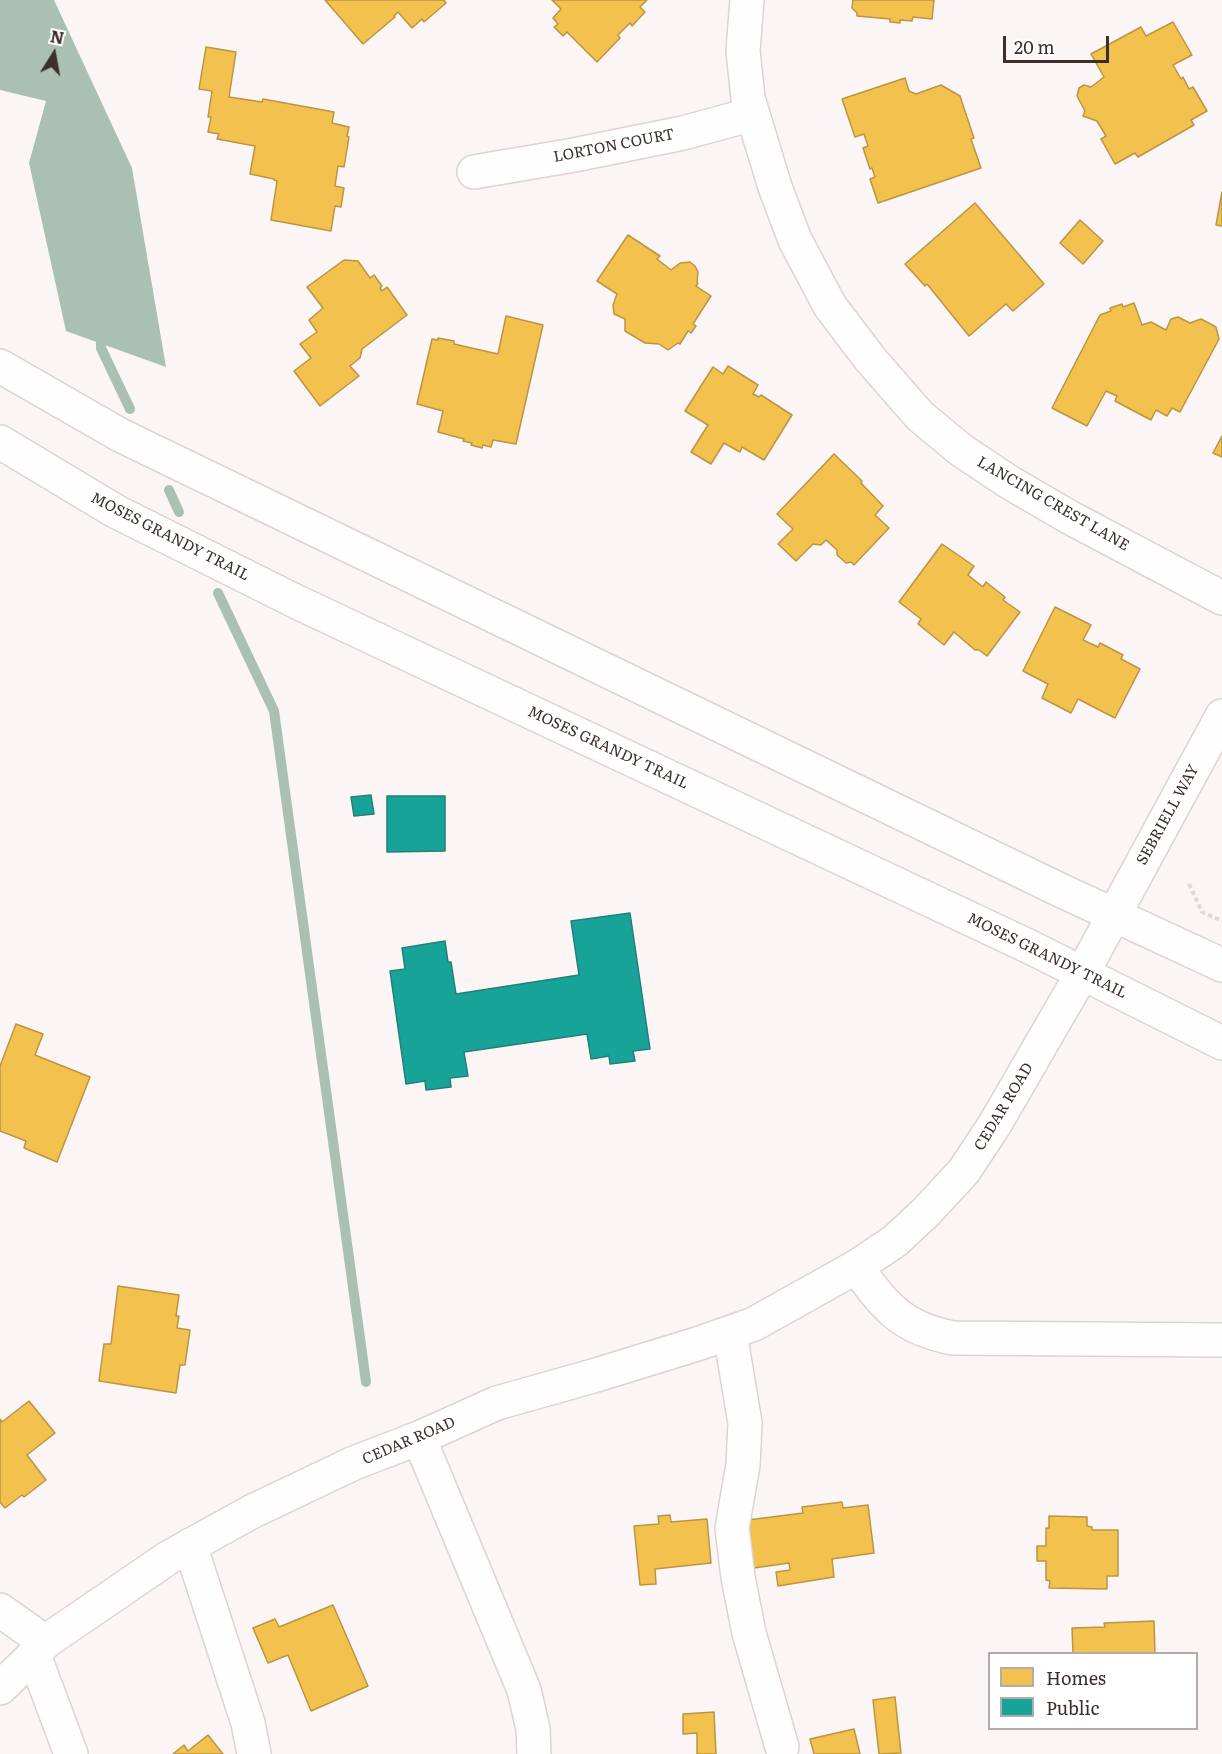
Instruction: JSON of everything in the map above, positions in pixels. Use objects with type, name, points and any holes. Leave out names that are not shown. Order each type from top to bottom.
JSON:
[{"type":"street","name":"LANCING CREST LANE","points":[[747,0],[743,51],[748,98],[775,187],[795,240],[830,306],[871,360],[920,416],[962,450],[1009,482],[1069,518],[1222,598]]},
{"type":"street","name":"LORTON COURT","points":[[474,172],[682,133],[753,114]]},
{"type":"street","points":[[0,366],[120,435],[1113,915],[1222,965]]},
{"type":"street","name":"MOSES GRANDY TRAIL","points":[[0,442],[115,511],[297,602],[1083,972],[1222,1042]]},
{"type":"street","name":"SEBRIELL WAY","points":[[1113,915],[1222,716]]},
{"type":"street","name":"CEDAR ROAD","points":[[0,1688],[40,1649],[168,1558],[251,1512],[344,1468],[497,1403],[593,1376],[754,1324],[856,1267],[895,1241],[964,1171],[995,1124],[1083,972],[1113,915]]},
{"type":"street","points":[[856,1267],[883,1303],[911,1325],[933,1334],[953,1338],[1222,1340]]},
{"type":"street","points":[[730,1333],[744,1423],[743,1465],[732,1528],[738,1577],[749,1633],[782,1747]]},
{"type":"street","points":[[419,1438],[524,1690],[533,1729],[534,1754]]},
{"type":"street","points":[[190,1545],[248,1723],[254,1754]]},
{"type":"street","points":[[0,1610],[40,1649],[71,1754]]},
{"type":"path","points":[[1189,884],[1202,912],[1222,921]]},
{"type":"shaded area","points":[[0,0],[54,0],[132,168],[166,367],[66,331],[29,163],[46,101],[0,90]]},
{"type":"building: Homes","points":[[325,0],[444,0],[446,3],[424,22],[422,19],[412,28],[398,12],[363,44]]},
{"type":"building: Homes","points":[[552,0],[647,0],[640,7],[645,12],[632,26],[630,23],[618,35],[620,38],[597,62],[567,32],[563,36],[554,27],[558,24],[553,18],[561,9]]},
{"type":"building: Homes","points":[[853,0],[934,0],[932,19],[913,17],[912,21],[900,20],[900,23],[890,22],[890,19],[857,16],[852,8]]},
{"type":"building: Homes","points":[[1173,22],[1192,55],[1173,65],[1189,89],[1193,87],[1207,111],[1191,120],[1194,125],[1138,157],[1135,153],[1115,164],[1101,139],[1106,136],[1097,121],[1083,116],[1085,111],[1077,96],[1079,88],[1084,85],[1091,87],[1104,77],[1091,54],[1141,27],[1146,36]]},
{"type":"building: Homes","points":[[206,47],[236,52],[229,97],[262,102],[263,99],[334,112],[332,123],[349,127],[344,167],[338,166],[335,186],[344,188],[341,207],[335,206],[331,231],[271,220],[277,181],[250,174],[255,146],[217,139],[219,134],[208,132],[212,91],[199,89]]},
{"type":"building: Homes","points":[[905,78],[909,91],[916,94],[941,85],[960,96],[981,168],[878,203],[870,179],[875,177],[863,148],[868,146],[864,134],[855,137],[842,99]]},
{"type":"building: Homes","points":[[1222,192],[1222,226],[1216,225]]},
{"type":"building: Homes","points":[[975,203],[1044,284],[1013,311],[1006,304],[969,336],[927,284],[925,286],[905,264]]},
{"type":"building: Homes","points":[[1080,220],[1103,241],[1083,264],[1060,243]]},
{"type":"building: Homes","points":[[628,235],[660,256],[657,259],[671,270],[680,263],[690,262],[698,272],[696,286],[711,296],[693,324],[696,326],[691,333],[688,331],[680,344],[668,350],[659,344],[645,343],[625,331],[625,319],[614,314],[613,305],[617,294],[597,281]]},
{"type":"building: Homes","points":[[344,260],[358,261],[370,278],[374,275],[382,286],[380,288],[382,291],[387,287],[407,315],[362,349],[360,358],[350,366],[359,376],[320,406],[294,371],[311,358],[300,344],[317,332],[309,320],[323,308],[307,287]]},
{"type":"building: Homes","points":[[1134,303],[1142,325],[1151,322],[1166,330],[1171,319],[1178,317],[1190,323],[1201,319],[1216,327],[1219,339],[1180,412],[1172,408],[1167,416],[1156,410],[1151,420],[1115,401],[1117,396],[1106,391],[1087,426],[1052,408],[1100,315],[1111,311],[1110,308]]},
{"type":"building: Homes","points":[[506,316],[543,325],[516,444],[493,440],[491,447],[483,445],[482,448],[463,441],[464,439],[438,432],[443,411],[417,404],[432,339],[454,341],[454,344],[498,354]]},
{"type":"building: Homes","points":[[728,366],[758,385],[753,394],[759,397],[761,395],[792,415],[764,460],[742,447],[740,452],[724,443],[711,464],[691,452],[708,425],[685,411],[713,367],[723,374]]},
{"type":"building: Homes","points":[[1222,436],[1222,457],[1213,453]]},
{"type":"building: Homes","points":[[834,454],[862,481],[861,483],[883,506],[875,515],[889,528],[854,565],[851,562],[846,563],[837,555],[837,550],[826,540],[821,545],[813,544],[796,561],[778,544],[793,529],[777,514]]},
{"type":"building: Homes","points":[[942,544],[974,566],[968,575],[983,587],[986,582],[1005,597],[1003,600],[1020,612],[987,656],[975,650],[954,632],[944,645],[918,624],[921,619],[899,602]]},
{"type":"building: Homes","points":[[1055,607],[1091,625],[1083,640],[1098,647],[1100,643],[1123,655],[1121,659],[1140,669],[1115,718],[1078,699],[1071,713],[1042,698],[1048,684],[1023,671]]},
{"type":"building: Homes","points":[[16,1024],[43,1034],[35,1055],[90,1077],[57,1162],[24,1148],[26,1141],[0,1131],[0,1066]]},
{"type":"building: Homes","points":[[118,1286],[179,1295],[177,1328],[190,1330],[185,1365],[180,1365],[176,1393],[99,1381],[104,1344],[111,1344]]},
{"type":"building: Homes","points":[[29,1401],[55,1433],[27,1455],[46,1480],[5,1508],[0,1502],[0,1419],[2,1422]]},
{"type":"building: Homes","points":[[842,1502],[843,1508],[868,1505],[874,1553],[832,1559],[834,1577],[778,1586],[776,1572],[790,1570],[789,1563],[747,1569],[740,1521],[803,1513],[802,1507]]},
{"type":"building: Homes","points":[[670,1515],[671,1522],[707,1519],[711,1563],[655,1569],[656,1584],[640,1585],[634,1526],[659,1524],[658,1516]]},
{"type":"building: Homes","points":[[1049,1516],[1087,1517],[1087,1526],[1092,1527],[1092,1530],[1118,1530],[1118,1576],[1107,1576],[1107,1589],[1049,1588],[1050,1581],[1046,1580],[1046,1561],[1037,1561],[1037,1546],[1046,1546]]},
{"type":"building: Homes","points":[[333,1605],[368,1686],[311,1711],[288,1655],[268,1663],[253,1628],[275,1619],[279,1627]]},
{"type":"building: Homes","points":[[1154,1621],[1155,1652],[1073,1652],[1072,1628],[1105,1627],[1104,1623]]},
{"type":"building: Homes","points":[[895,1697],[901,1753],[879,1754],[873,1700]]},
{"type":"building: Homes","points":[[714,1712],[716,1754],[697,1754],[697,1733],[683,1734],[683,1714]]},
{"type":"building: Homes","points":[[854,1729],[860,1754],[814,1754],[810,1739]]},
{"type":"building: Homes","points":[[208,1735],[223,1754],[173,1754],[184,1745],[188,1751]]},
{"type":"building: Public","points":[[371,795],[374,814],[354,816],[351,797]]},
{"type":"building: Public","points":[[387,796],[445,796],[445,851],[387,852]]},
{"type":"building: Public","points":[[630,913],[650,1049],[633,1051],[635,1061],[610,1064],[609,1056],[591,1059],[587,1034],[464,1052],[468,1076],[450,1078],[451,1087],[426,1090],[425,1081],[406,1084],[390,971],[405,969],[402,948],[445,941],[456,994],[579,975],[571,921]]},
{"type":"waterway","points":[[101,330],[101,348],[130,409]]},
{"type":"waterway","points":[[169,490],[179,512]]},
{"type":"waterway","points":[[218,593],[274,711],[366,1382]]}]
